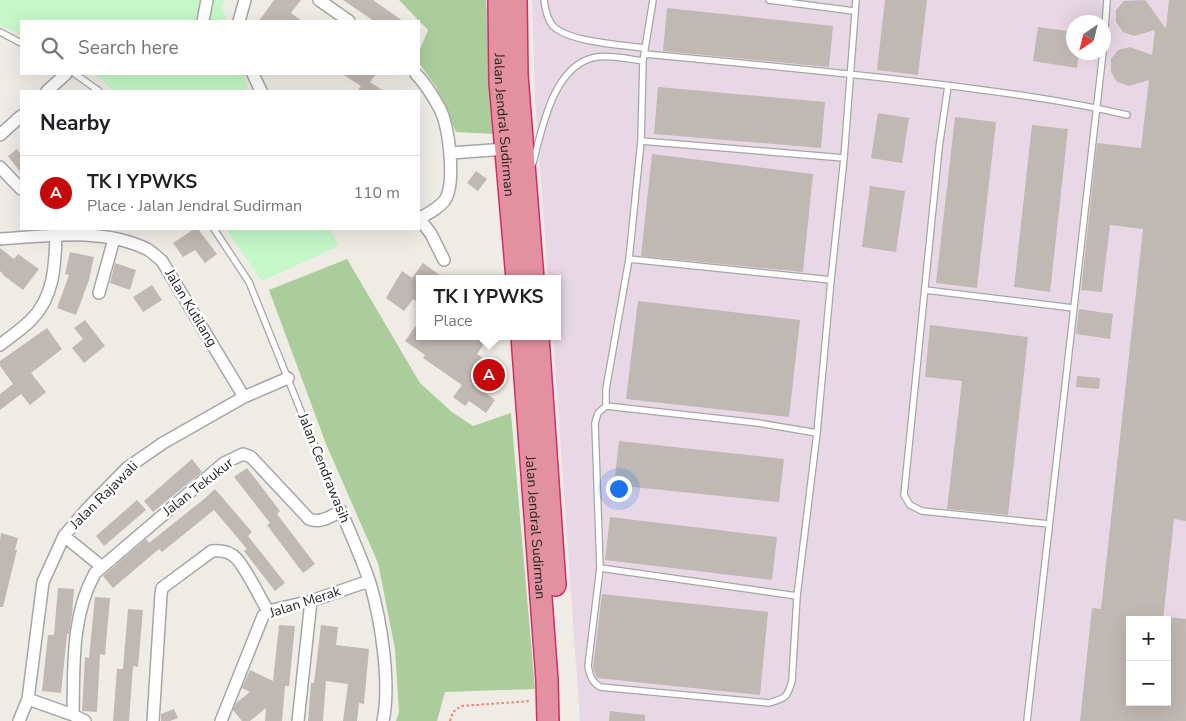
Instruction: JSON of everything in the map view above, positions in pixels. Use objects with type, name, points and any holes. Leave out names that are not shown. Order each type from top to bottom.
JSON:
[{"type":"highway","name":"Jalan Jendral Sudirman","points":[[499,0],[500,82],[517,275]]},
{"type":"highway","name":"Jalan Jendral Sudirman","points":[[516,0],[517,76],[533,275]]},
{"type":"highway","name":"Jalan Jendral Sudirman","points":[[522,340],[547,680],[548,721]]},
{"type":"highway","name":"Jalan Jendral Sudirman","points":[[538,340],[562,721]]},
{"type":"street","points":[[203,20],[207,0]]},
{"type":"street","points":[[239,20],[244,0]]},
{"type":"street","points":[[320,0],[348,20]]},
{"type":"street","points":[[48,90],[65,75]]},
{"type":"street","points":[[253,75],[261,90]]},
{"type":"street","points":[[417,75],[441,110],[450,153],[450,184],[445,199],[434,210],[420,217]]},
{"type":"street","points":[[0,135],[20,117]]},
{"type":"street","points":[[450,153],[506,149]]},
{"type":"street","points":[[0,167],[20,188]]},
{"type":"street","points":[[420,219],[431,234],[444,260]]},
{"type":"street","points":[[0,344],[32,320],[43,304],[53,282],[53,232]]},
{"type":"street","name":"Jalan Kutilang","points":[[0,239],[53,232],[114,239],[147,250],[162,261],[244,397]]},
{"type":"street","points":[[99,293],[114,239]]},
{"type":"street","name":"Jalan Rajawali","points":[[19,721],[28,699],[43,582],[64,536],[86,510],[127,468],[163,443],[244,397],[288,378]]},
{"type":"street","name":"Jalan Tekukur","points":[[73,715],[76,632],[88,585],[101,566],[224,463],[243,454],[251,458],[309,519],[315,522],[341,511]]},
{"type":"street","name":"Jalan Cendrawasih","points":[[341,511],[370,581],[375,600],[386,689],[383,721]]},
{"type":"street","points":[[64,536],[101,566]]},
{"type":"street","points":[[153,721],[160,594],[162,588],[212,551],[218,550],[236,558],[268,611]]},
{"type":"street","name":"Jalan Merak","points":[[222,721],[258,625],[268,611],[311,601],[370,581]]},
{"type":"street","points":[[298,721],[311,601]]},
{"type":"street","points":[[28,699],[85,721]]},
{"type":"lane","points":[[544,0],[544,10],[553,26],[569,36],[606,43],[644,54]]},
{"type":"lane","points":[[653,0],[644,54],[641,141],[629,259],[606,389],[606,406],[598,414],[595,423],[600,568],[588,666],[590,679],[600,687],[769,703],[783,699],[788,694],[792,681],[797,596],[817,433],[830,280],[844,158],[856,0]]},
{"type":"lane","points":[[769,0],[854,11]]},
{"type":"lane","points":[[1106,15],[1107,0]]},
{"type":"lane","points":[[0,32],[20,42]]},
{"type":"lane","points":[[524,170],[533,163],[553,95],[570,70],[596,57],[644,54],[851,74],[1019,94],[1127,114]]},
{"type":"lane","points":[[1027,721],[1101,60]]},
{"type":"lane","points":[[76,75],[98,90]]},
{"type":"lane","points":[[948,86],[938,148],[904,495],[910,505],[922,511],[1049,524]]},
{"type":"lane","points":[[641,141],[844,158]]},
{"type":"lane","name":"Jalan Cendrawasih","points":[[215,230],[249,282],[341,511]]},
{"type":"lane","points":[[629,259],[830,280]]},
{"type":"lane","points":[[925,290],[1073,308]]},
{"type":"lane","points":[[606,406],[758,423],[817,433]]},
{"type":"lane","points":[[600,568],[797,596]]},
{"type":"path","points":[[450,721],[453,712],[461,706],[546,700]]},
{"type":"shaded area","points":[[532,0],[1186,0],[1186,721],[580,721],[553,340],[561,340],[561,275],[548,275],[535,99]]},
{"type":"green space","points":[[0,0],[225,0],[222,7],[227,20],[20,20],[20,35],[0,25]]},
{"type":"green space","points":[[399,0],[486,0],[495,134],[456,132],[436,87],[420,64],[420,50],[428,30]]},
{"type":"green space","points":[[94,75],[244,75],[249,90],[112,90],[103,80]]},
{"type":"green space","points":[[227,230],[330,230],[339,246],[262,281]]},
{"type":"green space","points":[[347,259],[420,383],[452,412],[473,426],[511,413],[535,689],[445,692],[437,721],[396,721],[399,712],[395,649],[378,563],[326,444],[269,290]]},
{"type":"building","points":[[274,0],[301,0],[291,13],[301,20],[260,20]]},
{"type":"building","points":[[343,0],[373,0],[402,20],[373,20]]},
{"type":"building","points":[[885,0],[927,0],[918,75],[877,70]]},
{"type":"building","points":[[1169,0],[1186,0],[1186,521],[1174,519],[1163,616],[1126,616],[1126,706],[1171,706],[1171,617],[1186,619],[1186,721],[1080,721],[1092,608],[1101,609],[1143,229],[1110,225],[1102,292],[1081,290],[1097,143],[1141,148],[1149,80],[1129,86],[1117,82],[1111,72],[1111,59],[1118,50],[1130,47],[1152,55],[1155,30],[1134,36],[1123,32],[1116,22],[1116,10],[1124,1],[1146,1],[1166,29]]},
{"type":"building","points":[[667,8],[833,26],[829,67],[663,51]]},
{"type":"building","points":[[1038,27],[1066,31],[1066,60],[1078,60],[1077,68],[1033,61]]},
{"type":"building","points":[[344,75],[375,75],[370,82],[382,90],[358,90],[361,86]]},
{"type":"building","points":[[658,87],[825,102],[821,148],[654,134]]},
{"type":"building","points":[[878,113],[909,118],[902,163],[871,158]]},
{"type":"building","points":[[955,117],[996,122],[977,288],[936,283]]},
{"type":"building","points":[[1032,125],[1068,129],[1050,292],[1014,287]]},
{"type":"building","points":[[17,149],[20,154],[20,172],[8,156]]},
{"type":"building","points":[[652,154],[813,174],[803,272],[641,256]]},
{"type":"building","points":[[476,171],[487,179],[478,191],[467,183]]},
{"type":"building","points":[[870,186],[905,191],[896,252],[862,247]]},
{"type":"building","points":[[192,230],[199,230],[217,254],[205,263],[195,250],[183,257],[173,243]]},
{"type":"building","points":[[0,248],[14,259],[18,254],[39,269],[23,290],[0,271]]},
{"type":"building","points":[[70,252],[94,257],[89,280],[76,315],[57,308],[69,275],[65,274]]},
{"type":"building","points":[[115,263],[136,270],[130,290],[110,283]]},
{"type":"building","points":[[423,263],[440,275],[416,275],[416,301],[413,299],[404,311],[386,298],[402,271],[412,278]]},
{"type":"building","points":[[152,285],[162,300],[143,312],[133,297]]},
{"type":"building","points":[[638,301],[800,320],[789,417],[626,399]]},
{"type":"building","points":[[1079,309],[1113,314],[1110,339],[1076,334]]},
{"type":"building","points":[[85,320],[105,346],[84,363],[72,348],[83,339],[74,328]]},
{"type":"building","points":[[930,325],[1028,337],[1008,515],[947,509],[962,381],[925,377]]},
{"type":"building","points":[[416,326],[416,340],[486,340],[477,354],[502,371],[486,393],[495,400],[486,413],[469,401],[465,406],[453,397],[462,385],[423,358],[425,355],[405,341]]},
{"type":"building","points":[[47,328],[62,349],[31,373],[46,392],[30,405],[21,394],[0,410],[0,394],[13,384],[0,366],[0,361]]},
{"type":"building","points":[[1077,376],[1100,378],[1099,389],[1076,387]]},
{"type":"building","points":[[619,441],[784,459],[779,502],[614,485]]},
{"type":"building","points":[[192,459],[202,472],[153,512],[144,501]]},
{"type":"building","points":[[247,468],[280,511],[277,514],[315,564],[303,573],[267,525],[270,523],[234,477]]},
{"type":"building","points":[[215,489],[252,532],[248,536],[285,583],[275,591],[244,551],[247,549],[214,510],[162,552],[159,549],[113,588],[103,576],[146,539],[149,543]]},
{"type":"building","points":[[137,500],[146,510],[104,546],[96,536]]},
{"type":"building","points":[[610,517],[777,537],[772,580],[605,560]]},
{"type":"building","points":[[1,533],[18,538],[15,550],[17,550],[3,607],[0,607]]},
{"type":"building","points":[[58,588],[74,589],[61,693],[42,691],[48,635],[54,635]]},
{"type":"building","points":[[602,594],[768,612],[760,695],[597,678],[593,668]]},
{"type":"building","points":[[95,597],[110,598],[105,655],[100,654],[97,712],[82,711],[85,657],[89,658]]},
{"type":"building","points":[[128,609],[143,610],[138,667],[133,666],[129,721],[113,721],[117,669],[123,669]]},
{"type":"building","points":[[279,625],[295,626],[289,686],[285,686],[282,721],[265,721],[266,708],[250,721],[242,721],[233,710],[236,703],[250,692],[242,688],[250,670],[273,681]]},
{"type":"building","points":[[321,625],[338,627],[336,645],[369,649],[364,704],[359,703],[357,721],[343,721],[348,684],[326,681],[323,721],[308,721],[311,683],[314,683]]},
{"type":"building","points":[[174,709],[178,718],[170,721],[161,721],[161,714]]},
{"type":"building","points":[[610,711],[645,715],[645,721],[609,721]]},
{"type":"place","name":"TK I YPWKS","points":[[489,375]]}]
